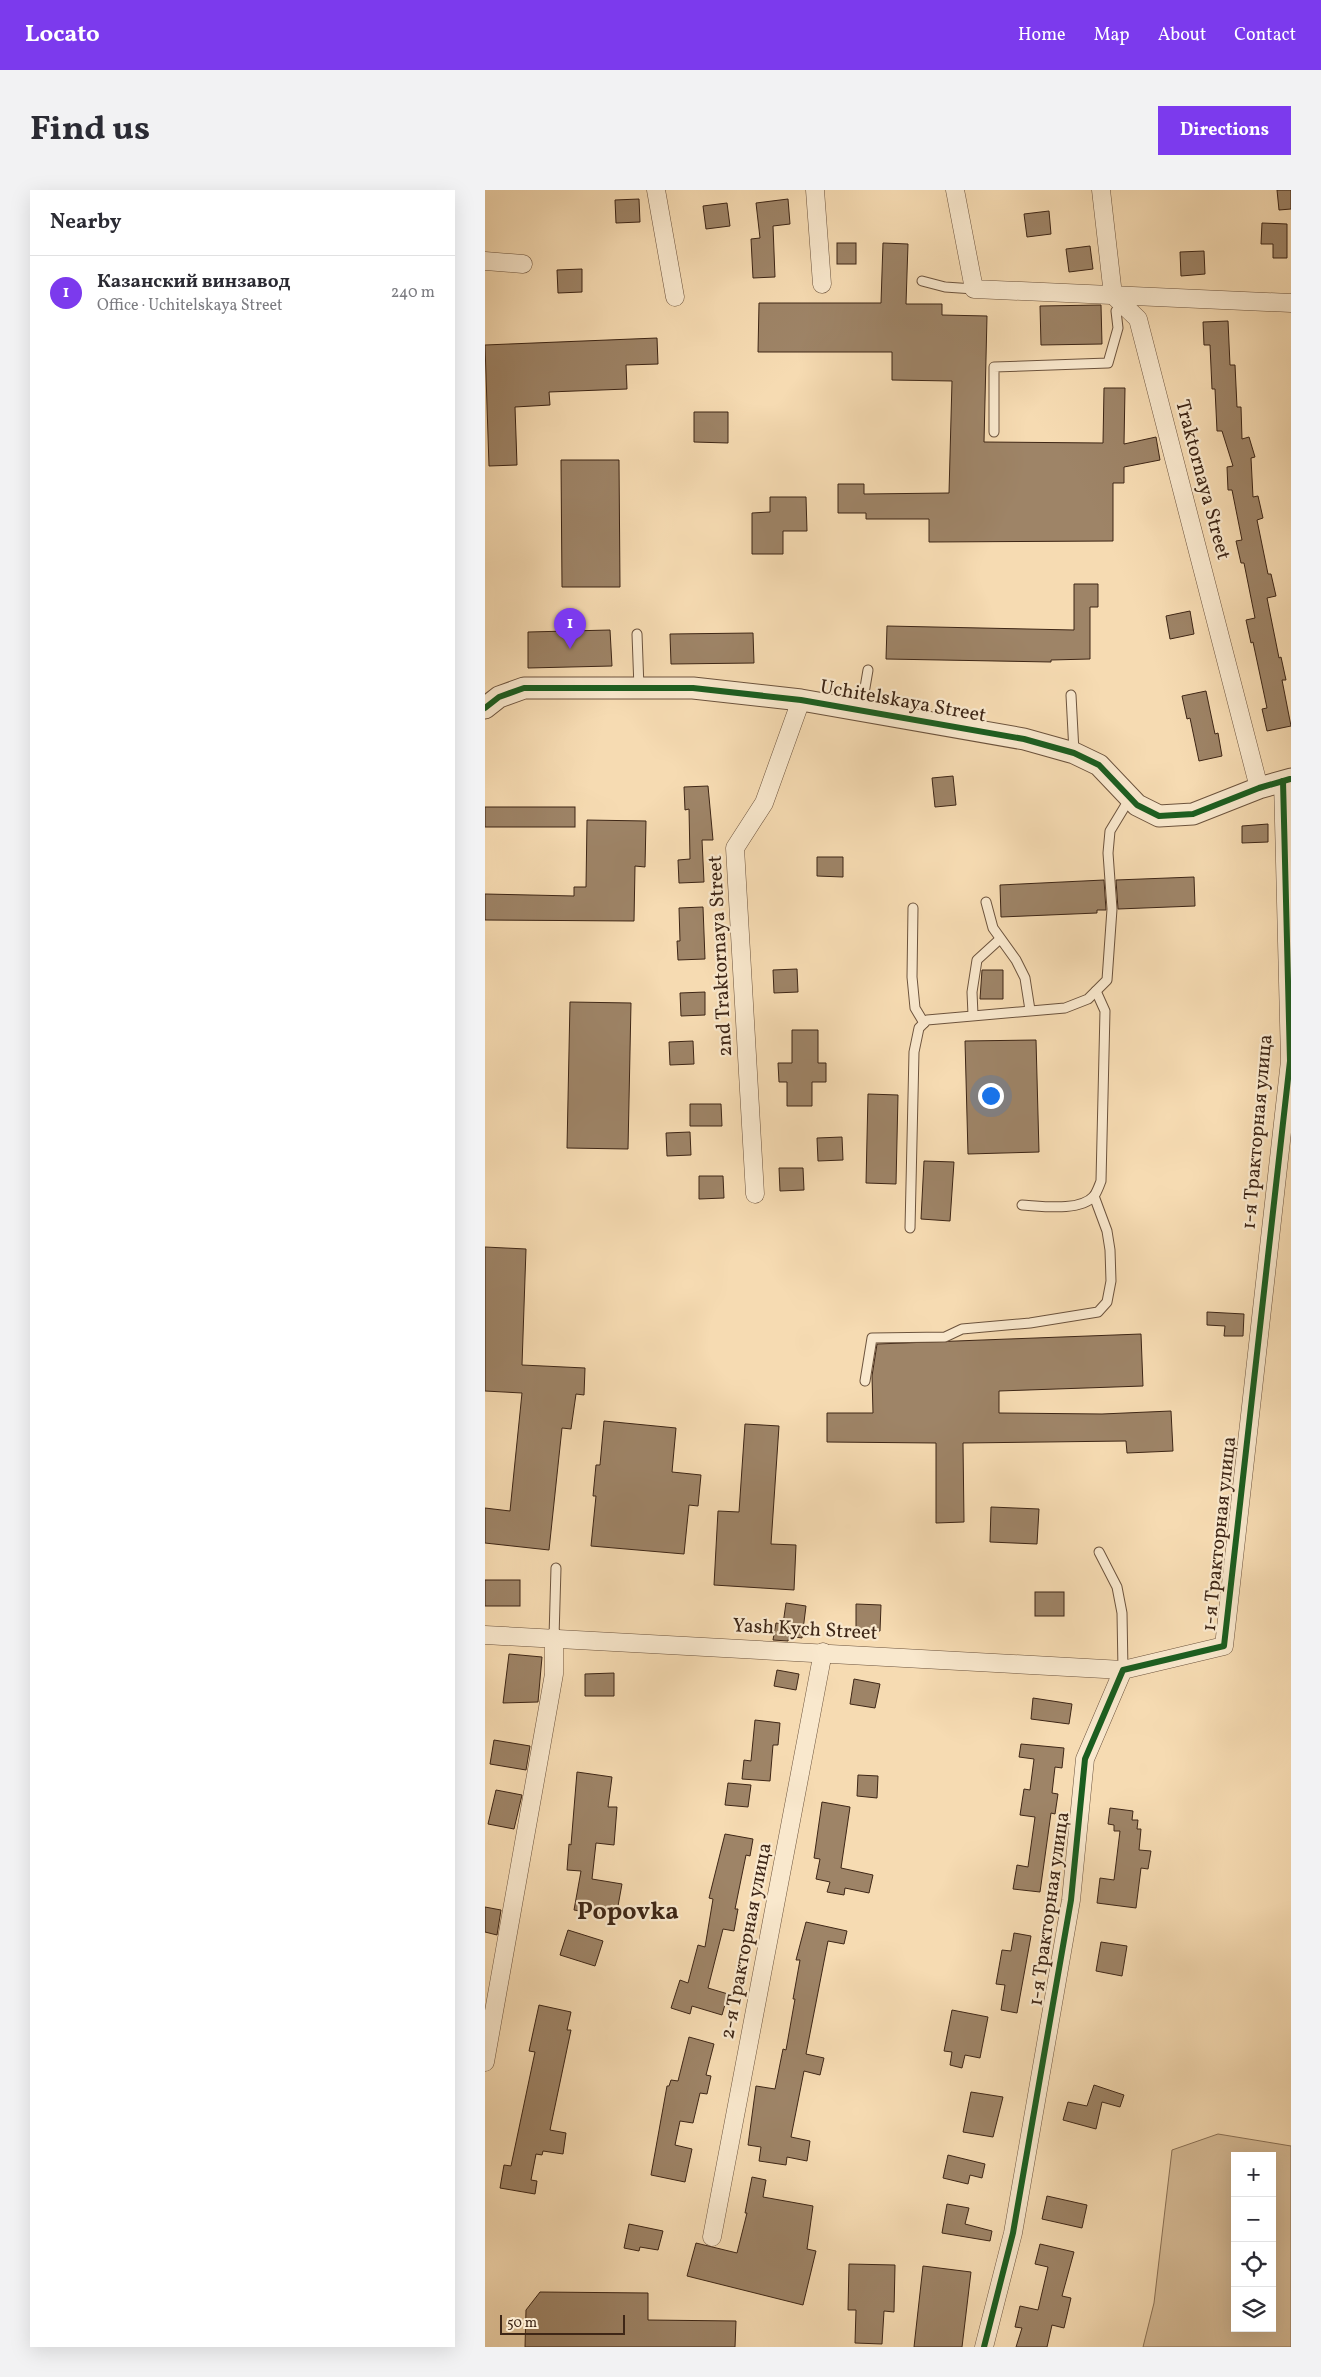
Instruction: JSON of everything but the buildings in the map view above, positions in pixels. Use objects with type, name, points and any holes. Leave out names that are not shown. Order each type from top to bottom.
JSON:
[{"type":"street","points":[[656,190],[675,296]]},
{"type":"street","points":[[815,190],[822,284]]},
{"type":"street","points":[[955,190],[974,289],[1118,299],[1291,303]]},
{"type":"street","points":[[1101,190],[1118,299]]},
{"type":"street","points":[[485,261],[523,264]]},
{"type":"street","name":"Traktornaya Street","points":[[1118,299],[1138,319],[1259,788]]},
{"type":"street","name":"Uchitelskaya Street","points":[[485,708],[499,697],[524,688],[693,688],[801,700],[1024,739],[1074,753],[1099,765],[1137,805],[1159,816],[1193,814],[1259,788],[1287,780]]},
{"type":"street","name":"2nd Traktornaya Street","points":[[755,1194],[735,848],[764,803],[801,700]]},
{"type":"street","name":"1-я Тракторная улица","points":[[984,2347],[1013,2233],[1071,1900],[1085,1759],[1123,1670],[1224,1646],[1289,1061],[1287,780]]},
{"type":"street","name":"Yash Kych Street","points":[[485,1635],[553,1637],[1123,1670]]},
{"type":"street","points":[[485,2062],[555,1674],[553,1637]]},
{"type":"street","name":"2-я Тракторная улица","points":[[712,2237],[823,1652]]},
{"type":"lane","points":[[922,281],[945,287],[974,289]]},
{"type":"lane","points":[[994,432],[994,367],[1107,363],[1118,328],[1116,311],[1118,299]]},
{"type":"lane","points":[[637,634],[639,688]]},
{"type":"lane","points":[[861,711],[868,670]]},
{"type":"lane","points":[[1071,695],[1074,753]]},
{"type":"lane","points":[[910,1228],[914,1052],[919,1028],[927,1020],[973,1014],[1065,1008],[1088,1000],[1107,980],[1112,909],[1108,854],[1110,831],[1130,798]]},
{"type":"lane","points":[[986,902],[993,928],[1016,960],[1025,978],[1030,1010]]},
{"type":"lane","points":[[913,908],[912,976],[914,1000],[915,1008],[925,1023]]},
{"type":"lane","points":[[973,1014],[973,992],[977,960],[1001,939]]},
{"type":"lane","points":[[1022,1205],[1060,1208],[1083,1202],[1094,1196],[1101,1182],[1105,1011],[1096,991]]},
{"type":"lane","points":[[865,1381],[872,1338],[945,1337],[962,1329],[1030,1323],[1098,1312],[1107,1302],[1111,1281],[1110,1250],[1107,1231],[1094,1196]]},
{"type":"lane","points":[[1099,1552],[1117,1586],[1122,1613],[1123,1670]]},
{"type":"lane","points":[[553,1637],[556,1568]]},
{"type":"shaded area","points":[[1218,2134],[1291,2146],[1291,2347],[1143,2347],[1154,2303],[1172,2150]]},
{"type":"cycle path","points":[[485,708],[499,697],[524,688],[693,688],[801,700],[1024,739],[1074,753],[1099,765],[1137,805],[1159,816],[1193,814],[1259,788],[1290,779]]},
{"type":"cycle path","points":[[984,2347],[1013,2233],[1071,1900],[1085,1759],[1123,1670],[1224,1646],[1290,1061],[1283,781]]},
{"type":"place","name":"Казанский винзавод","points":[[570,649]]},
{"type":"district","name":"Popovka","points":[[628,1912]]}]
